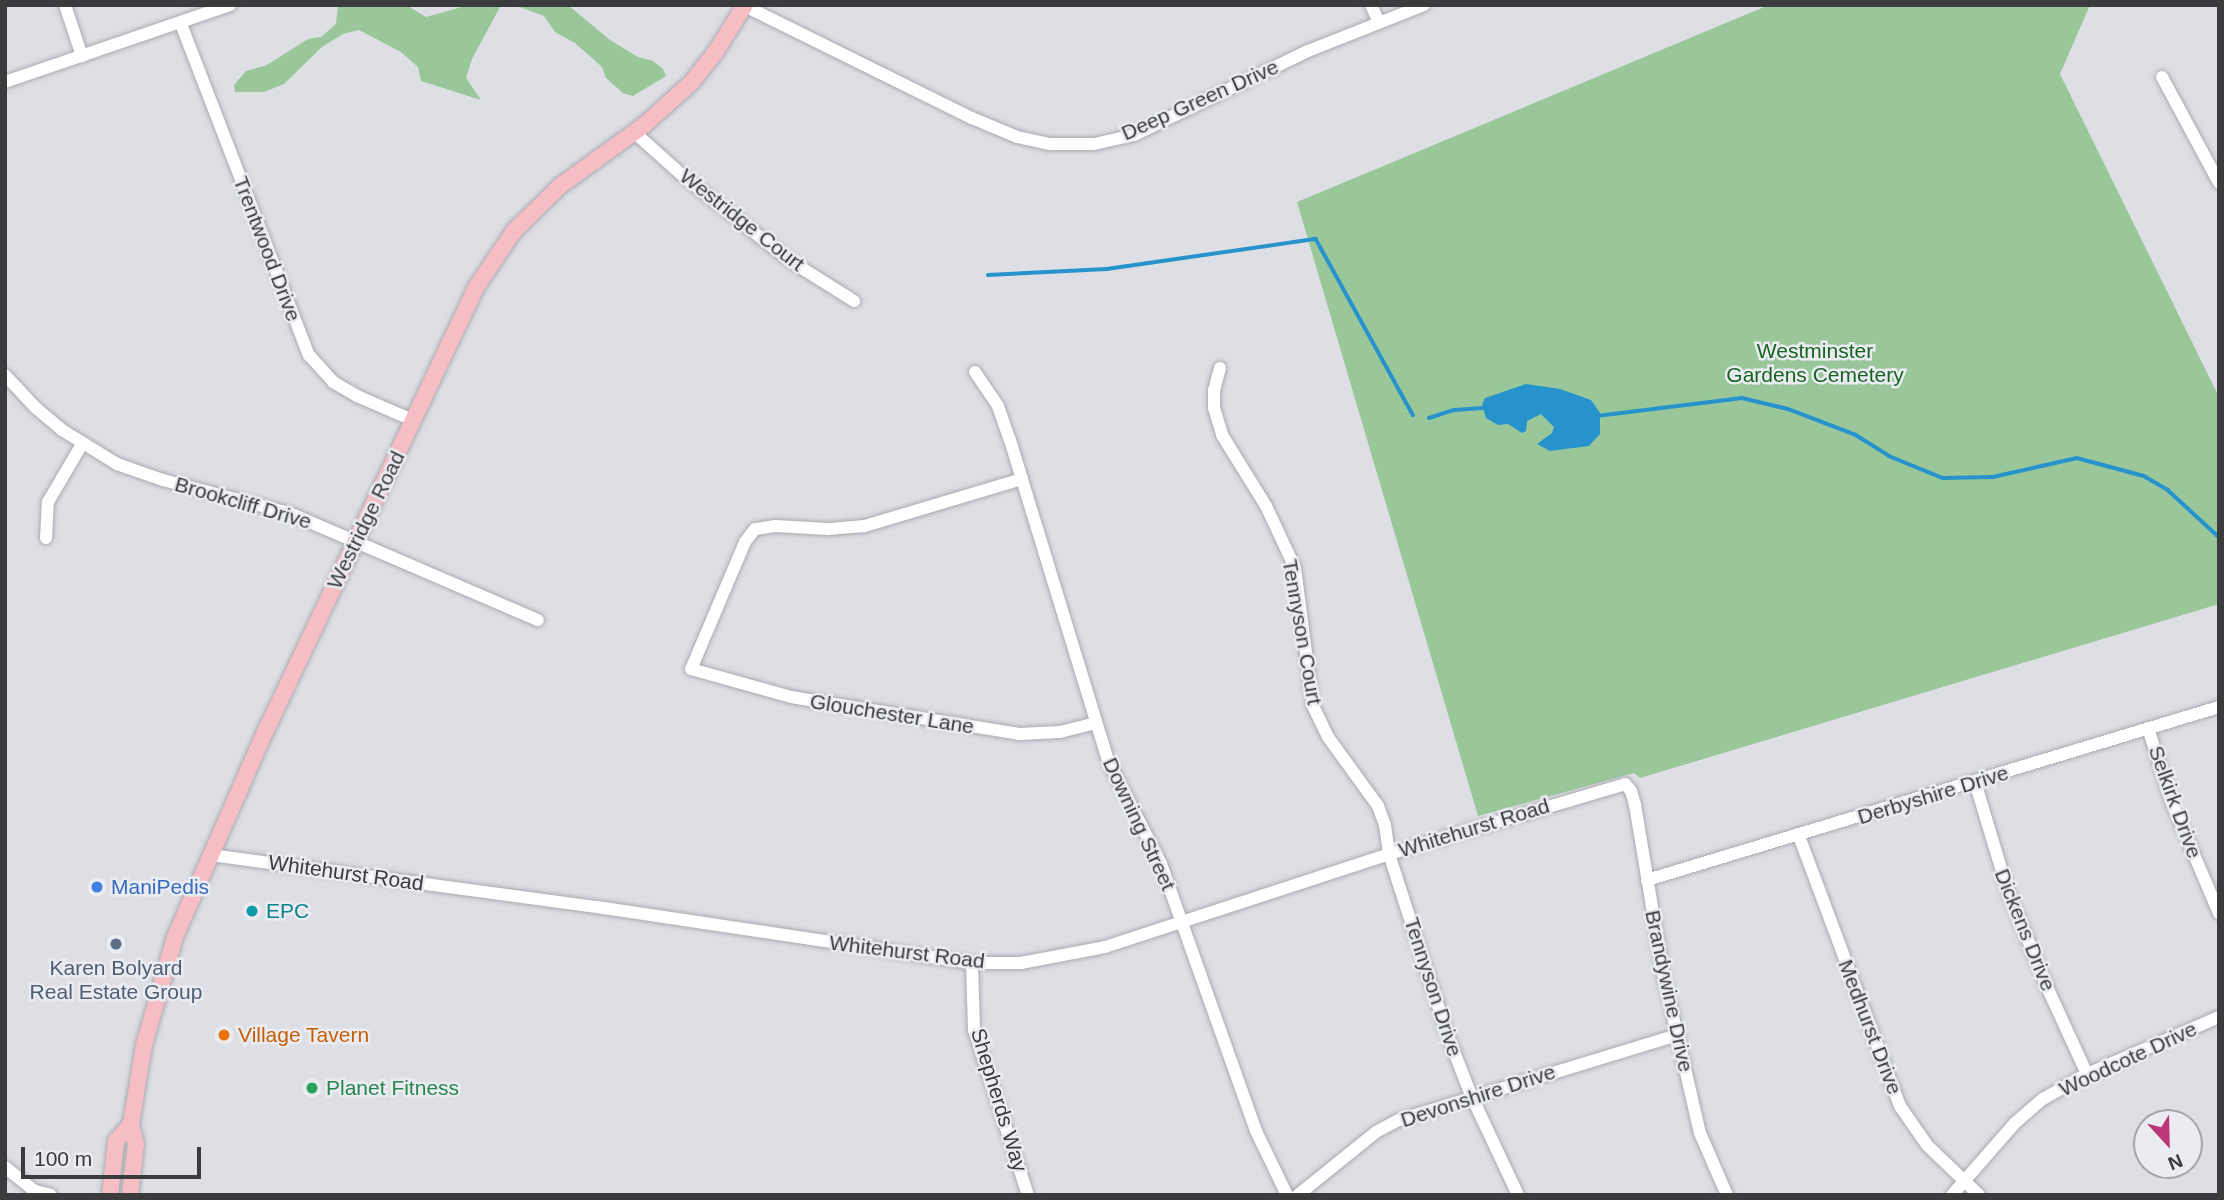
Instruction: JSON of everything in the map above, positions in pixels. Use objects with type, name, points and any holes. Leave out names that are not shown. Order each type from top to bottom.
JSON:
[{"type":"main road","name":"Westridge Road","points":[[130,1195],[136,1144],[131,1124],[144,1045],[175,937],[355,540],[415,421],[475,289],[514,231],[560,186],[635,132],[692,82],[715,53],[745,6]]},
{"type":"main road","name":"Westridge Road","points":[[110,1195],[116,1141],[131,1124]]},
{"type":"street","points":[[65,5],[82,56]]},
{"type":"street","points":[[5,82],[230,5]]},
{"type":"street","points":[[1371,5],[1378,22]]},
{"type":"street","name":"Deep Green Drive","points":[[745,6],[972,118],[1017,137],[1051,144],[1094,144],[1135,135],[1308,51],[1424,5]]},
{"type":"street","name":"Trentwood Drive","points":[[181,23],[309,355],[333,382],[357,396],[415,421]]},
{"type":"street","points":[[2162,77],[2219,183]]},
{"type":"street","name":"Westridge Court","points":[[635,132],[684,177],[789,260],[854,301]]},
{"type":"street","name":"Tennyson Court","points":[[1220,369],[1214,390],[1213,408],[1222,435],[1266,506],[1295,568],[1313,706],[1328,737],[1378,806],[1389,854]]},
{"type":"street","name":"Downing Street","points":[[975,372],[998,406],[1095,723],[1118,785],[1161,864],[1201,984],[1256,1131],[1287,1195]]},
{"type":"street","name":"Brookcliff Drive","points":[[5,375],[36,408],[82,444],[117,464],[163,480],[289,513],[538,620]]},
{"type":"street","points":[[46,538],[48,502],[82,444]]},
{"type":"street","name":"Glouchester Lane","points":[[1022,479],[864,526],[828,529],[775,526],[755,529],[745,542],[691,668],[791,697],[1019,734],[1060,732],[1095,723]]},
{"type":"street","name":"Derbyshire Drive","points":[[1647,880],[2219,707]]},
{"type":"street","name":"Selkirk Drive","points":[[2148,728],[2172,803],[2219,913]]},
{"type":"street","name":"Dickens Drive","points":[[1975,782],[2008,891],[2047,987],[2087,1074]]},
{"type":"street","name":"Whitehurst Road","points":[[211,855],[597,907],[972,963],[1021,963],[1105,947],[1389,854],[1625,784]]},
{"type":"street","name":"Brandywine Drive","points":[[1625,784],[1631,791],[1635,806],[1677,1035],[1699,1133],[1727,1195]]},
{"type":"street","name":"Medhurst Drive","points":[[1799,836],[1900,1105],[1927,1145],[1979,1195]]},
{"type":"street","name":"Tennyson Drive","points":[[1389,854],[1427,978],[1471,1096],[1518,1195]]},
{"type":"street","name":"Shepherds Way","points":[[972,963],[974,1030],[1028,1195]]},
{"type":"street","name":"Woodcote Drive","points":[[1952,1195],[2015,1122],[2043,1099],[2087,1074],[2219,1017]]},
{"type":"street","name":"Devonshire Drive","points":[[1298,1195],[1376,1132],[1399,1120],[1677,1035]]},
{"type":"street","points":[[5,1167],[35,1191],[51,1195]]},
{"type":"green space","points":[[338,5],[406,5],[426,17],[469,5],[501,5],[472,59],[466,78],[481,100],[421,81],[418,67],[401,52],[359,30],[343,34],[322,47],[284,84],[264,92],[235,92],[234,85],[246,71],[267,65],[308,39],[321,37],[336,24]]},
{"type":"green space","points":[[514,5],[568,5],[610,40],[638,57],[653,61],[663,69],[666,76],[633,96],[623,93],[606,78],[602,67],[575,43],[555,32],[544,16]]},
{"type":"green space","name":"Westminster Gardens Cemetery","points":[[1769,5],[2090,5],[2060,74],[2219,397],[2219,604],[1640,778],[1634,773],[1478,816],[1297,202]]},
{"type":"water","points":[[1526,384],[1560,389],[1591,400],[1600,413],[1600,434],[1589,446],[1550,451],[1537,444],[1552,433],[1554,427],[1541,414],[1527,421],[1526,431],[1522,433],[1508,424],[1498,425],[1486,418],[1482,405],[1485,398]]},
{"type":"waterway","points":[[988,275],[1107,269],[1316,239],[1413,415]]},
{"type":"waterway","points":[[1597,416],[1742,398],[1788,409],[1856,435],[1889,456],[1943,478],[1993,477],[2077,458],[2144,476],[2168,490],[2219,537]]},
{"type":"waterway","points":[[1429,418],[1454,410],[1486,408]]},
{"type":"place","name":"ManiPedis","points":[[97,887]]},
{"type":"place","name":"EPC","points":[[252,911]]},
{"type":"place","name":"Karen Bolyard Real Estate Group","points":[[116,944]]},
{"type":"place","name":"Village Tavern","points":[[224,1035]]},
{"type":"place","name":"Planet Fitness","points":[[312,1088]]}]
